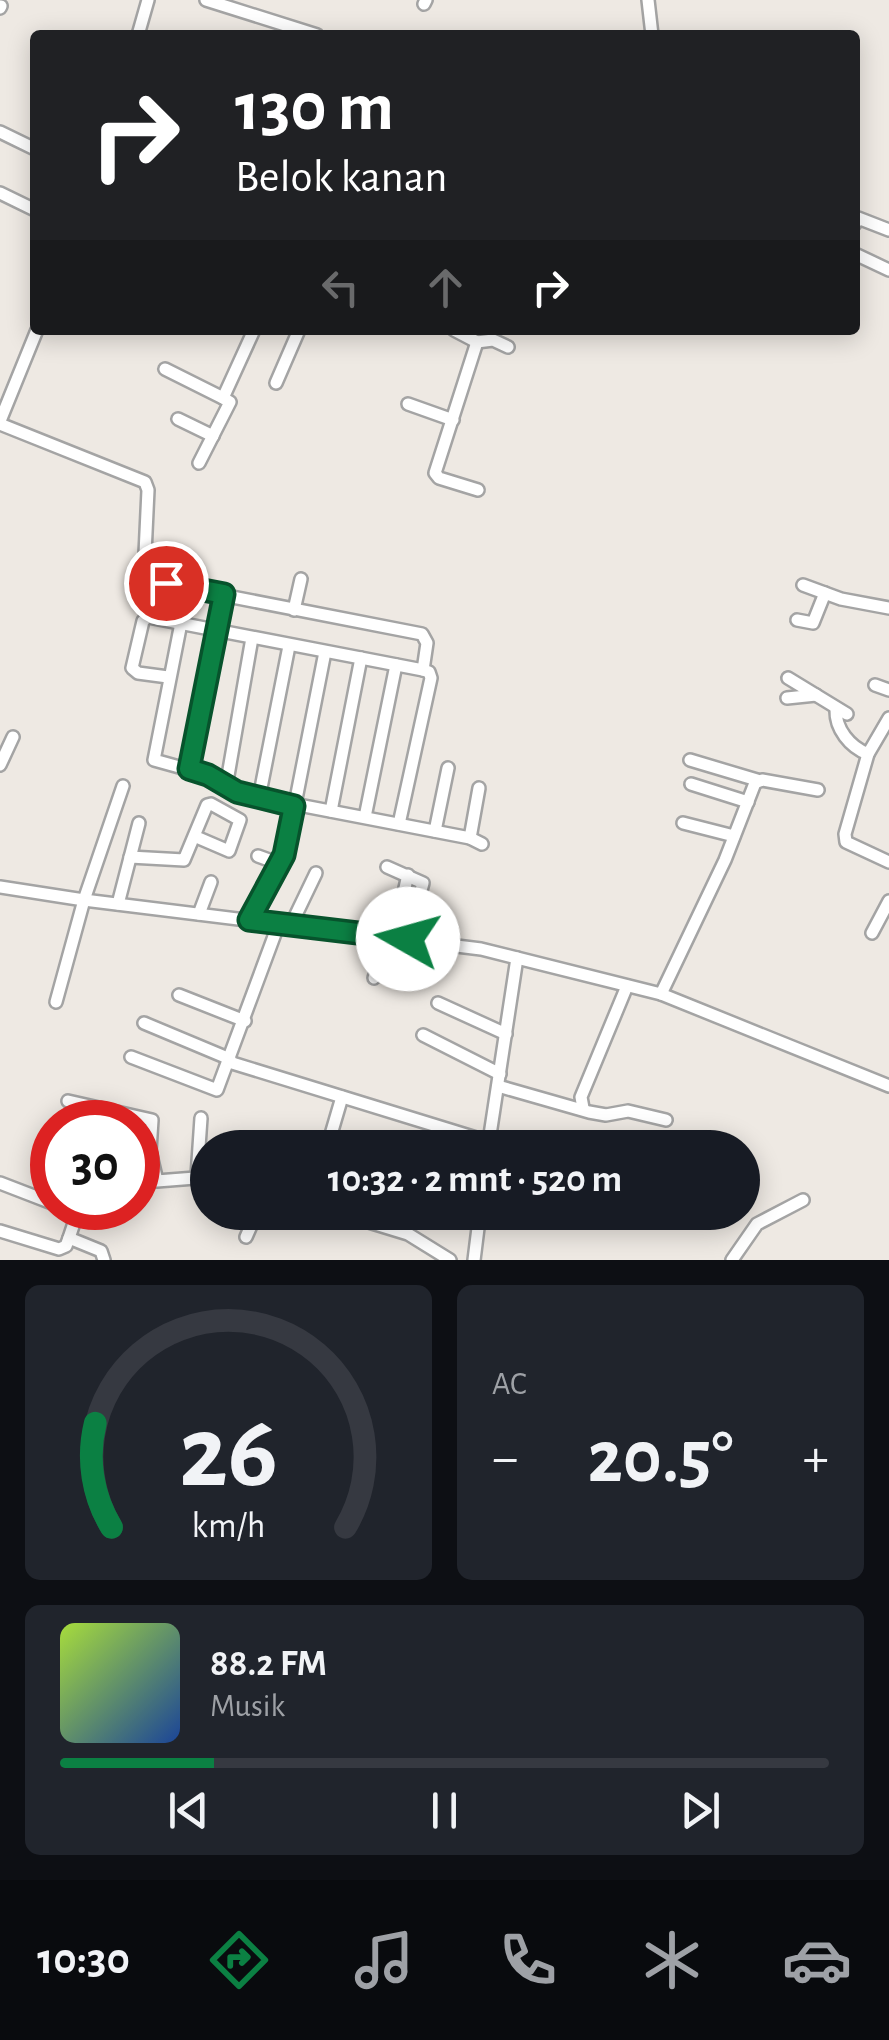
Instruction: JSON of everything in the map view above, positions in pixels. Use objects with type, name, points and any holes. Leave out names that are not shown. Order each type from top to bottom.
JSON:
[{"type":"street","points":[[139,30],[148,0]]},
{"type":"street","points":[[206,0],[301,30]]},
{"type":"street","points":[[648,0],[651,30]]},
{"type":"street","points":[[0,132],[30,147]]},
{"type":"street","points":[[0,193],[30,208]]},
{"type":"street","points":[[860,219],[889,230]]},
{"type":"street","points":[[860,256],[889,270]]},
{"type":"street","points":[[35,335],[0,423],[145,482],[148,490],[144,575],[150,580],[422,634],[427,643],[423,670]]},
{"type":"street","points":[[223,398],[252,335]]},
{"type":"street","points":[[276,383],[297,335]]},
{"type":"street","points":[[464,335],[477,342],[493,340],[508,347]]},
{"type":"street","points":[[477,342],[436,476],[478,490]]},
{"type":"street","points":[[165,369],[230,402],[199,463]]},
{"type":"street","points":[[408,404],[453,420]]},
{"type":"street","points":[[178,419],[212,436]]},
{"type":"street","points":[[294,610],[301,579]]},
{"type":"street","points":[[803,585],[889,608]]},
{"type":"street","points":[[797,620],[814,624],[825,593]]},
{"type":"street","points":[[189,769],[224,594]]},
{"type":"street","points":[[168,677],[132,668],[143,621],[148,617],[428,672],[431,678],[399,824]]},
{"type":"street","points":[[181,623],[154,760],[208,775],[226,787],[260,798],[476,841],[479,788]]},
{"type":"street","points":[[226,787],[252,638]]},
{"type":"street","points":[[260,798],[289,646]]},
{"type":"street","points":[[249,920],[280,864],[324,652]]},
{"type":"street","points":[[331,811],[361,658]]},
{"type":"street","points":[[365,817],[396,665]]},
{"type":"street","points":[[788,678],[842,712],[836,718],[848,742],[868,754]]},
{"type":"street","points":[[875,685],[889,690]]},
{"type":"street","points":[[787,698],[816,694]]},
{"type":"street","points":[[889,718],[868,754],[845,839],[889,862]]},
{"type":"street","points":[[0,765],[12,737]]},
{"type":"street","points":[[690,760],[757,780],[818,790]]},
{"type":"street","points":[[435,831],[448,768]]},
{"type":"street","points":[[661,994],[757,780]]},
{"type":"street","points":[[690,784],[748,802]]},
{"type":"street","points":[[56,1002],[84,900],[123,786]]},
{"type":"street","points":[[130,857],[180,861],[211,804],[240,820],[229,850],[194,836]]},
{"type":"street","points":[[683,823],[734,836]]},
{"type":"street","points":[[118,904],[139,824]]},
{"type":"street","points":[[258,856],[280,864]]},
{"type":"street","points":[[387,867],[423,882],[408,939]]},
{"type":"street","points":[[131,1057],[218,1090],[285,924],[316,873]]},
{"type":"street","points":[[398,918],[408,875]]},
{"type":"street","points":[[199,914],[211,882]]},
{"type":"street","points":[[0,886],[84,900],[389,936],[518,958],[661,994],[889,1086]]},
{"type":"street","points":[[872,934],[889,901]]},
{"type":"street","points":[[374,978],[389,936]]},
{"type":"street","points":[[491,1130],[518,958]]},
{"type":"street","points":[[583,1108],[581,1097],[627,986]]},
{"type":"street","points":[[179,995],[245,1021]]},
{"type":"street","points":[[438,1003],[506,1034]]},
{"type":"street","points":[[144,1023],[230,1060],[442,1130]]},
{"type":"street","points":[[423,1035],[499,1080],[606,1115],[628,1111],[666,1120]]},
{"type":"street","points":[[332,1130],[342,1097]]},
{"type":"street","points":[[201,1118],[201,1130]]},
{"type":"street","points":[[160,1179],[190,1178]]},
{"type":"street","points":[[0,1182],[30,1194]]},
{"type":"street","points":[[732,1260],[757,1224],[803,1200]]},
{"type":"street","points":[[0,1231],[60,1249],[66,1246],[72,1230]]},
{"type":"street","points":[[246,1237],[249,1230]]},
{"type":"street","points":[[395,1230],[450,1260]]},
{"type":"street","points":[[474,1260],[478,1230]]},
{"type":"street","points":[[69,1238],[102,1251],[104,1260]]},
{"type":"route","points":[[166,583],[224,594],[189,769],[237,792],[294,806],[284,855],[249,920],[408,939]]}]
